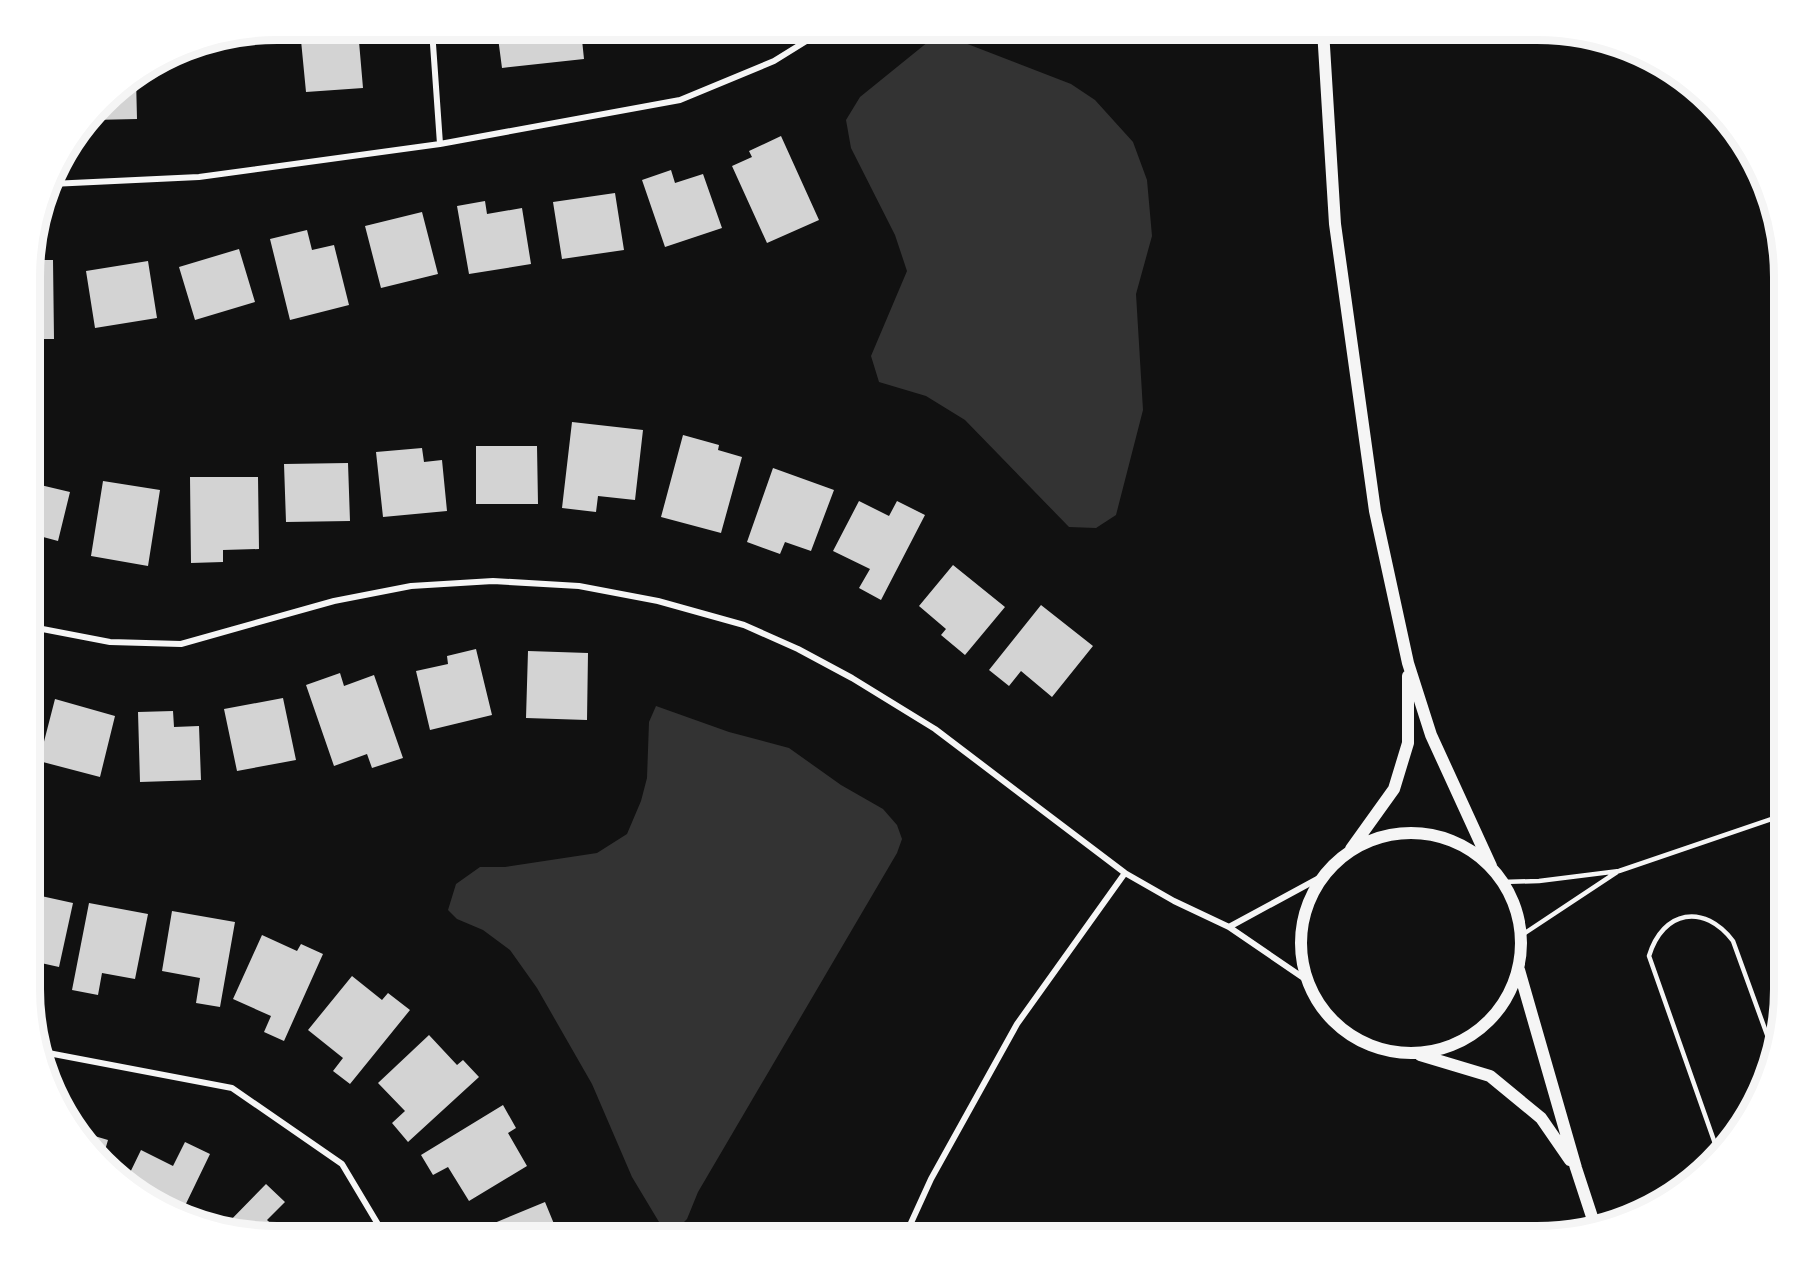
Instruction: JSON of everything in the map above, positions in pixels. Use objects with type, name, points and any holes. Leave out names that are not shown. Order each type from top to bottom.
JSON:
[{"type":"main road","points":[[1324,40],[1337,235],[1375,511],[1408,663],[1431,735],[1491,866],[1512,898],[1522,935],[1519,970],[1505,1002],[1482,1028],[1452,1046],[1418,1054]]},
{"type":"main road","points":[[1408,663],[1408,743],[1394,789],[1351,850],[1323,876],[1306,909],[1300,947],[1308,981],[1325,1012],[1351,1036],[1383,1050],[1418,1054],[1490,1076],[1541,1118],[1576,1168]]},
{"type":"main road","points":[[1351,850],[1386,835],[1424,832],[1461,844],[1491,866]]},
{"type":"main road","points":[[1519,970],[1593,1218]]},
{"type":"street","points":[[433,40],[440,144]]},
{"type":"street","points":[[60,184],[199,177],[440,144],[680,100],[774,61],[808,40]]},
{"type":"street","points":[[40,629],[110,642],[181,644],[334,601],[411,586],[493,581],[579,586],[658,600],[744,626],[798,649],[852,678],[935,729],[1125,873],[1174,901],[1229,927],[1308,981]]},
{"type":"street","points":[[910,1226],[931,1179],[1017,1024],[1125,873]]},
{"type":"street","points":[[1229,927],[1323,876]]},
{"type":"street","points":[[50,1053],[232,1088],[342,1164],[379,1226]]},
{"type":"lane","points":[[1502,882],[1539,881],[1619,871],[1774,818]]},
{"type":"lane","points":[[1522,935],[1619,871]]},
{"type":"lane","points":[[1715,1145],[1649,956],[1653,942],[1661,931],[1672,922],[1685,917],[1700,917],[1714,921],[1725,930],[1733,941],[1768,1038]]},
{"type":"shaded area","points":[[930,40],[957,40],[1071,84],[1095,100],[1133,142],[1147,180],[1152,236],[1136,294],[1143,410],[1116,515],[1096,528],[1069,527],[965,420],[926,396],[879,382],[871,356],[907,271],[895,235],[851,148],[846,120],[860,97]]},
{"type":"shaded area","points":[[656,706],[729,732],[789,748],[841,785],[883,809],[897,825],[902,839],[897,853],[698,1192],[687,1219],[680,1226],[668,1226],[659,1222],[632,1177],[592,1084],[537,988],[510,950],[483,930],[457,919],[448,910],[456,884],[480,867],[505,867],[597,853],[627,834],[641,801],[647,778],[649,722]]},
{"type":"building","points":[[301,40],[359,40],[363,88],[306,92]]},
{"type":"building","points":[[498,40],[582,40],[584,59],[502,68]]},
{"type":"building","points":[[136,87],[137,119],[100,120]]},
{"type":"building","points":[[781,136],[819,220],[767,243],[732,166],[752,157],[749,151]]},
{"type":"building","points":[[671,170],[675,183],[703,174],[722,228],[665,247],[642,180]]},
{"type":"building","points":[[615,193],[624,250],[562,259],[553,202]]},
{"type":"building","points":[[485,201],[487,214],[522,208],[531,264],[469,274],[457,206]]},
{"type":"building","points":[[422,212],[438,274],[381,288],[365,226]]},
{"type":"building","points":[[307,230],[312,250],[334,245],[349,305],[290,320],[270,239]]},
{"type":"building","points":[[239,249],[255,302],[195,320],[179,267]]},
{"type":"building","points":[[41,260],[53,260],[54,339],[40,339]]},
{"type":"building","points":[[148,261],[157,318],[95,328],[86,271]]},
{"type":"building","points":[[572,422],[643,430],[635,500],[598,496],[596,512],[562,508]]},
{"type":"building","points":[[683,435],[719,445],[718,450],[742,457],[721,533],[661,517]]},
{"type":"building","points":[[476,446],[537,446],[538,504],[476,504]]},
{"type":"building","points":[[422,448],[424,462],[442,460],[447,511],[383,517],[376,452]]},
{"type":"building","points":[[348,463],[350,521],[286,522],[284,464]]},
{"type":"building","points":[[773,468],[834,490],[811,551],[785,542],[780,554],[747,542]]},
{"type":"building","points":[[190,477],[258,477],[259,549],[223,550],[223,562],[191,563]]},
{"type":"building","points":[[103,481],[160,490],[148,566],[91,556]]},
{"type":"building","points":[[40,485],[70,492],[58,541],[40,536]]},
{"type":"building","points":[[859,501],[889,516],[897,501],[925,515],[881,600],[859,588],[870,569],[833,551]]},
{"type":"building","points":[[953,565],[1005,607],[965,655],[941,635],[946,629],[919,606]]},
{"type":"building","points":[[1041,605],[1093,646],[1052,697],[1021,671],[1009,686],[989,670]]},
{"type":"building","points":[[476,649],[492,715],[430,730],[416,671],[448,664],[447,656]]},
{"type":"building","points":[[528,651],[588,653],[587,720],[526,718]]},
{"type":"building","points":[[340,673],[344,686],[374,675],[403,758],[372,768],[367,754],[334,766],[306,685]]},
{"type":"building","points":[[283,698],[296,760],[237,771],[224,709]]},
{"type":"building","points":[[55,699],[115,716],[100,777],[40,761]]},
{"type":"building","points":[[173,711],[174,727],[199,726],[201,780],[140,782],[138,712]]},
{"type":"building","points":[[40,896],[73,903],[59,967],[40,963]]},
{"type":"building","points":[[89,903],[148,914],[135,979],[102,973],[98,995],[72,990]]},
{"type":"building","points":[[172,911],[235,922],[220,1007],[196,1003],[200,978],[162,971]]},
{"type":"building","points":[[262,935],[297,951],[301,944],[323,954],[284,1041],[264,1032],[271,1016],[233,999]]},
{"type":"building","points":[[352,976],[382,1000],[388,993],[410,1010],[350,1084],[333,1071],[343,1058],[308,1030]]},
{"type":"building","points":[[429,1035],[457,1065],[463,1060],[479,1077],[408,1142],[392,1123],[405,1111],[378,1083]]},
{"type":"building","points":[[503,1105],[516,1128],[508,1133],[527,1166],[469,1201],[448,1167],[433,1175],[421,1155]]},
{"type":"building","points":[[91,1135],[108,1140],[105,1151]]},
{"type":"building","points":[[185,1142],[210,1154],[185,1206],[159,1194],[129,1174],[141,1150],[173,1166]]},
{"type":"building","points":[[266,1184],[285,1202],[267,1220],[273,1226],[230,1221]]},
{"type":"building","points":[[545,1202],[555,1226],[487,1226]]}]
